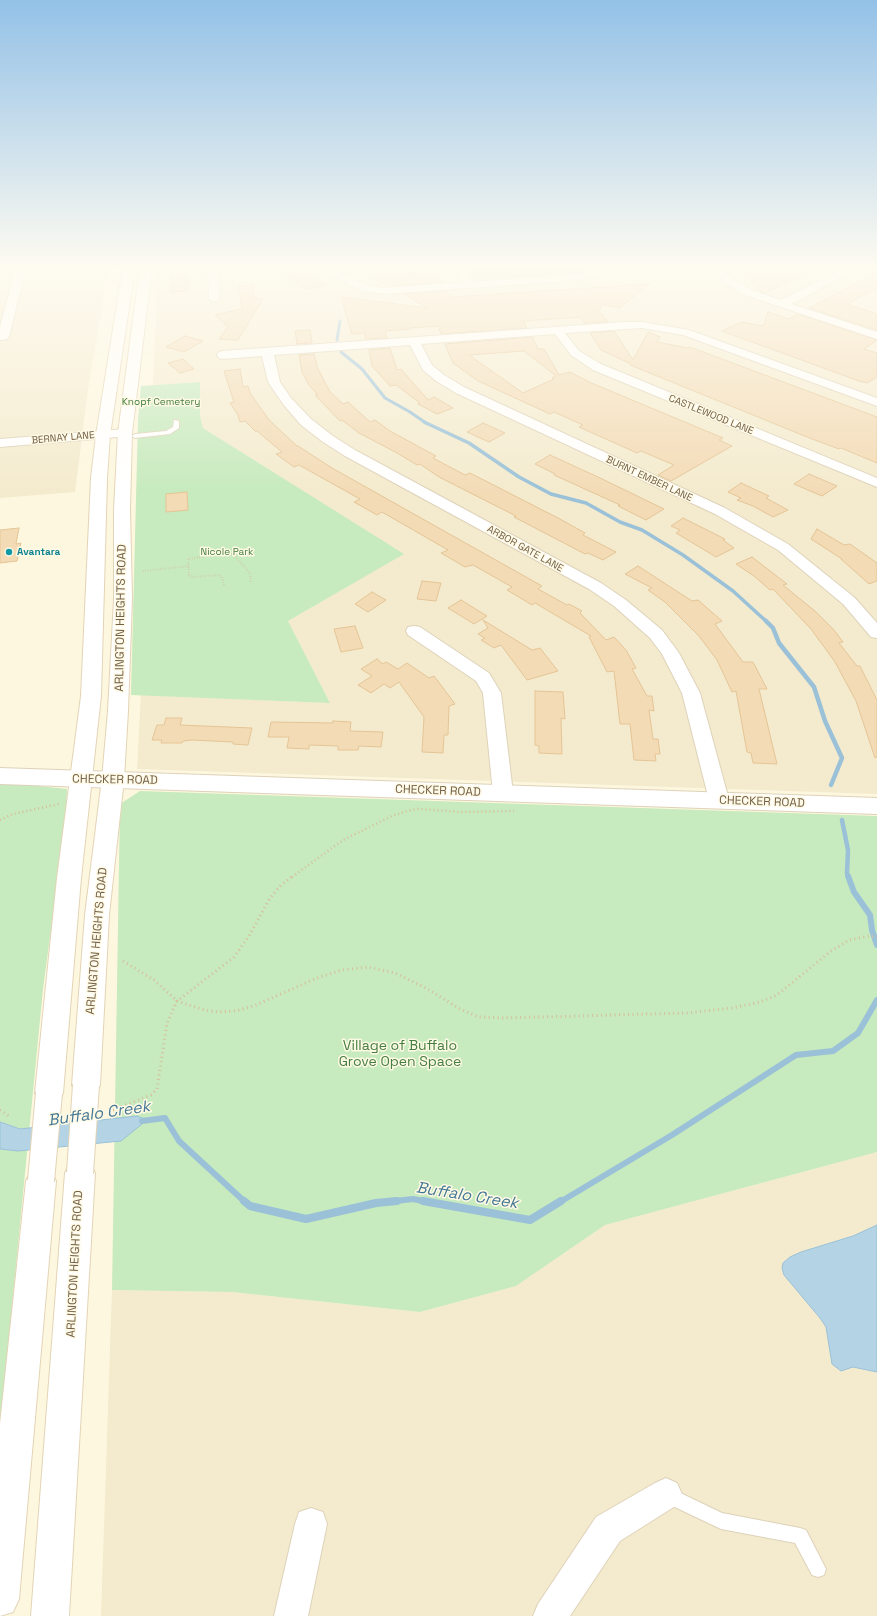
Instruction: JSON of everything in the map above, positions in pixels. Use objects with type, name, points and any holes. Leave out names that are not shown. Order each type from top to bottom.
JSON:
[{"type":"main road","points":[[0,1599],[69,878],[91,696],[99,478],[103,435],[117,342]]},
{"type":"main road","name":"ARLINGTON HEIGHTS ROAD","points":[[50,1616],[72,1308],[97,915],[113,779],[122,652],[122,509],[139,342]]},
{"type":"main road","name":"CHECKER ROAD","points":[[0,776],[877,806]]},
{"type":"street","points":[[223,355],[395,342]]},
{"type":"street","name":"BURNT EMBER LANE","points":[[415,342],[427,367],[440,378],[460,390],[720,511],[783,547],[849,601],[877,633]]},
{"type":"street","name":"CASTLEWOOD LANE","points":[[566,342],[575,353],[596,367],[877,483]]},
{"type":"street","points":[[714,342],[877,402]]},
{"type":"street","name":"ARBOR GATE LANE","points":[[267,352],[274,382],[287,401],[306,422],[328,439],[350,453],[595,586],[620,603],[656,634],[670,653],[691,693],[719,800]]},
{"type":"street","name":"BERNAY LANE","points":[[0,443],[130,434]]},
{"type":"street","points":[[414,631],[483,677],[492,693],[503,793]]},
{"type":"street","points":[[550,1616],[608,1529],[666,1494]]},
{"type":"street","points":[[291,1616],[311,1524]]},
{"type":"lane","points":[[130,434],[168,433],[176,428],[176,421]]},
{"type":"lane","points":[[666,1494],[721,1521],[800,1536],[818,1569]]},
{"type":"path","points":[[224,585],[222,577],[219,575],[192,577],[189,574],[188,559],[228,552],[234,555],[250,573],[251,582]]},
{"type":"path","points":[[142,570],[188,566]]},
{"type":"path","points":[[0,820],[13,814],[63,804]]},
{"type":"path","points":[[112,1110],[150,1094],[157,1089],[167,1023],[176,1001],[234,957],[249,936],[270,898],[281,885],[343,840],[392,816],[418,809],[462,812],[516,811]]},
{"type":"path","points":[[123,961],[154,980],[176,1001],[204,1010],[218,1012],[236,1011],[256,1005],[317,978],[342,970],[368,967],[395,973],[426,988],[460,1009],[478,1017],[502,1018],[687,1014],[732,1008],[760,1002],[777,995],[831,951],[849,940],[869,936],[877,937]]},
{"type":"path","points":[[0,1110],[9,1116]]},
{"type":"shaded area","points":[[0,342],[96,342],[89,382],[75,492],[0,498]]},
{"type":"shaded area","points":[[155,342],[877,342],[877,794],[137,769],[141,695],[330,703],[288,621],[403,554],[203,428],[200,416],[200,382],[153,385]]},
{"type":"shaded area","points":[[877,1152],[877,1616],[101,1616],[112,1290],[232,1292],[420,1312],[516,1286],[605,1225]]},
{"type":"green space","name":"Nicole Park","points":[[200,382],[200,416],[203,428],[404,554],[288,621],[330,703],[131,695],[138,420],[141,386]]},
{"type":"green space","points":[[0,782],[67,789],[66,817],[43,989],[0,1429]]},
{"type":"green space","name":"Village of Buffalo Grove Open Space","points":[[140,791],[877,816],[877,1152],[605,1225],[516,1286],[420,1312],[232,1292],[112,1290],[120,804]]},
{"type":"water","points":[[137,1116],[147,1120],[121,1141],[18,1151],[0,1149],[0,1122],[20,1129]]},
{"type":"water","points":[[877,1225],[877,1372],[853,1367],[841,1371],[832,1364],[826,1327],[784,1275],[782,1268],[783,1263],[790,1257],[801,1252],[853,1236]]},
{"type":"building","points":[[174,342],[201,342],[184,352],[166,347]]},
{"type":"building","points":[[297,342],[312,343],[297,344]]},
{"type":"building","points":[[465,342],[535,342],[538,349],[544,349],[559,375],[570,372],[589,382],[723,438],[719,440],[732,446],[671,481],[658,475],[674,465],[641,451],[637,453],[579,427],[583,425],[554,412],[550,414],[478,381],[453,363],[445,344]],"holes":[[[524,351],[556,376],[552,378],[554,379],[523,393],[469,355]]]},
{"type":"building","points":[[596,342],[621,342],[633,360],[642,342],[659,342],[688,348],[690,347],[877,417],[877,463],[841,448],[839,449],[812,439],[630,365],[631,364],[601,350]]},
{"type":"building","points":[[753,342],[874,342],[864,349],[877,353],[877,377],[867,383]]},
{"type":"building","points":[[390,348],[397,370],[401,369],[428,400],[434,397],[453,408],[437,414],[418,404],[420,403],[396,385],[390,386],[372,366],[369,350]]},
{"type":"building","points":[[314,354],[318,369],[330,392],[343,404],[348,402],[370,422],[375,420],[390,431],[436,456],[433,458],[465,475],[470,473],[560,519],[585,533],[583,535],[616,552],[603,560],[588,553],[585,554],[514,517],[516,516],[439,477],[420,464],[417,465],[359,433],[342,420],[340,421],[315,395],[318,395],[309,385],[302,372],[299,355]]},
{"type":"building","points":[[183,359],[194,369],[180,373],[168,363]]},
{"type":"building","points":[[240,369],[243,387],[248,386],[250,393],[269,420],[297,446],[332,468],[542,586],[538,589],[567,605],[569,604],[582,611],[580,613],[606,640],[614,637],[626,650],[636,668],[632,669],[647,696],[652,696],[654,711],[649,710],[653,739],[658,739],[660,754],[655,754],[656,761],[634,760],[630,724],[620,724],[614,671],[607,672],[589,637],[591,636],[535,603],[532,605],[507,590],[512,587],[473,565],[465,567],[441,553],[448,550],[382,512],[377,515],[354,502],[360,499],[299,465],[294,467],[276,454],[282,452],[257,431],[255,431],[245,421],[240,422],[238,415],[230,403],[234,402],[224,371]]},
{"type":"building","points":[[483,423],[505,433],[489,442],[467,432]]},
{"type":"building","points":[[550,455],[664,509],[646,520],[618,506],[620,505],[554,475],[555,474],[535,464]]},
{"type":"building","points":[[809,474],[837,486],[822,496],[794,484]]},
{"type":"building","points":[[741,483],[769,496],[766,498],[788,510],[773,517],[753,506],[737,500],[741,498],[728,492]]},
{"type":"building","points":[[187,492],[188,510],[166,512],[166,494]]},
{"type":"building","points":[[683,518],[725,539],[723,540],[734,548],[716,557],[676,533],[680,530],[671,526]]},
{"type":"building","name":"Avantara","points":[[19,528],[16,544],[21,543],[17,561],[0,563],[0,530]]},
{"type":"building","points":[[817,529],[844,545],[850,544],[877,563],[877,581],[869,584],[842,559],[811,539]]},
{"type":"building","points":[[752,557],[787,584],[783,585],[816,612],[834,630],[843,642],[839,643],[857,666],[860,666],[877,700],[877,757],[875,758],[856,701],[835,662],[811,629],[773,589],[770,590],[754,576],[736,564]]},
{"type":"building","points":[[638,566],[692,601],[698,600],[722,621],[715,624],[743,662],[753,662],[767,689],[759,689],[777,764],[753,763],[751,753],[747,752],[736,691],[732,692],[717,660],[699,636],[665,602],[648,590],[652,588],[625,574]]},
{"type":"building","points":[[422,581],[441,583],[436,601],[417,599]]},
{"type":"building","points":[[372,592],[386,600],[368,612],[355,604]]},
{"type":"building","points":[[461,600],[487,616],[474,624],[448,608]]},
{"type":"building","points":[[483,620],[532,650],[540,648],[558,671],[527,680],[501,645],[494,648],[481,640],[485,638],[478,634],[488,628]]},
{"type":"building","points":[[355,626],[363,648],[341,652],[334,629]]},
{"type":"building","points":[[377,659],[383,664],[386,662],[398,669],[407,663],[429,678],[434,676],[455,704],[449,706],[448,735],[444,735],[443,753],[422,752],[424,717],[399,682],[390,688],[384,684],[371,693],[358,685],[372,676],[361,669]]},
{"type":"building","points":[[535,691],[563,692],[565,719],[561,718],[562,754],[539,753],[539,746],[535,745]]},
{"type":"building","points":[[166,718],[182,718],[180,725],[252,728],[248,745],[233,744],[233,742],[192,740],[183,741],[182,743],[161,743],[162,740],[152,740],[157,725],[164,725]]},
{"type":"building","points":[[333,721],[351,722],[350,731],[383,732],[381,747],[359,746],[358,750],[338,750],[338,746],[309,745],[309,749],[287,748],[289,737],[268,737],[271,722],[333,723]]},
{"type":"waterway","points":[[341,352],[362,369],[385,398],[426,423]]},
{"type":"waterway","points":[[426,423],[469,443],[519,477],[551,494],[586,503],[620,522],[642,530],[683,555],[733,591],[767,622]]},
{"type":"waterway","points":[[767,622],[773,628],[779,643],[814,687],[825,721],[842,758],[831,785]]},
{"type":"waterway","points":[[842,820],[848,850],[848,877]]},
{"type":"waterway","points":[[848,876],[854,892],[870,915],[872,930],[877,945]]},
{"type":"waterway","name":"Buffalo Creek","points":[[560,1202],[672,1135],[796,1055],[833,1051],[858,1033],[877,1000]]},
{"type":"waterway","name":"Buffalo Creek","points":[[142,1121],[165,1118],[179,1141],[245,1202]]},
{"type":"waterway","name":"Buffalo Creek","points":[[389,1202],[413,1199],[423,1201]]},
{"type":"waterway","name":"Buffalo Creek","points":[[244,1201],[250,1206],[306,1219],[376,1203],[389,1202]]},
{"type":"waterway","name":"Buffalo Creek","points":[[389,1202],[397,1201]]},
{"type":"waterway","name":"Buffalo Creek","points":[[423,1201],[530,1220],[561,1201]]},
{"type":"waterway","name":"Buffalo Creek","points":[[423,1201],[428,1202]]},
{"type":"place","name":"Avantara","points":[[9,552]]},
{"type":"park label","name":"Knopf Cemetery","points":[[161,402]]}]
